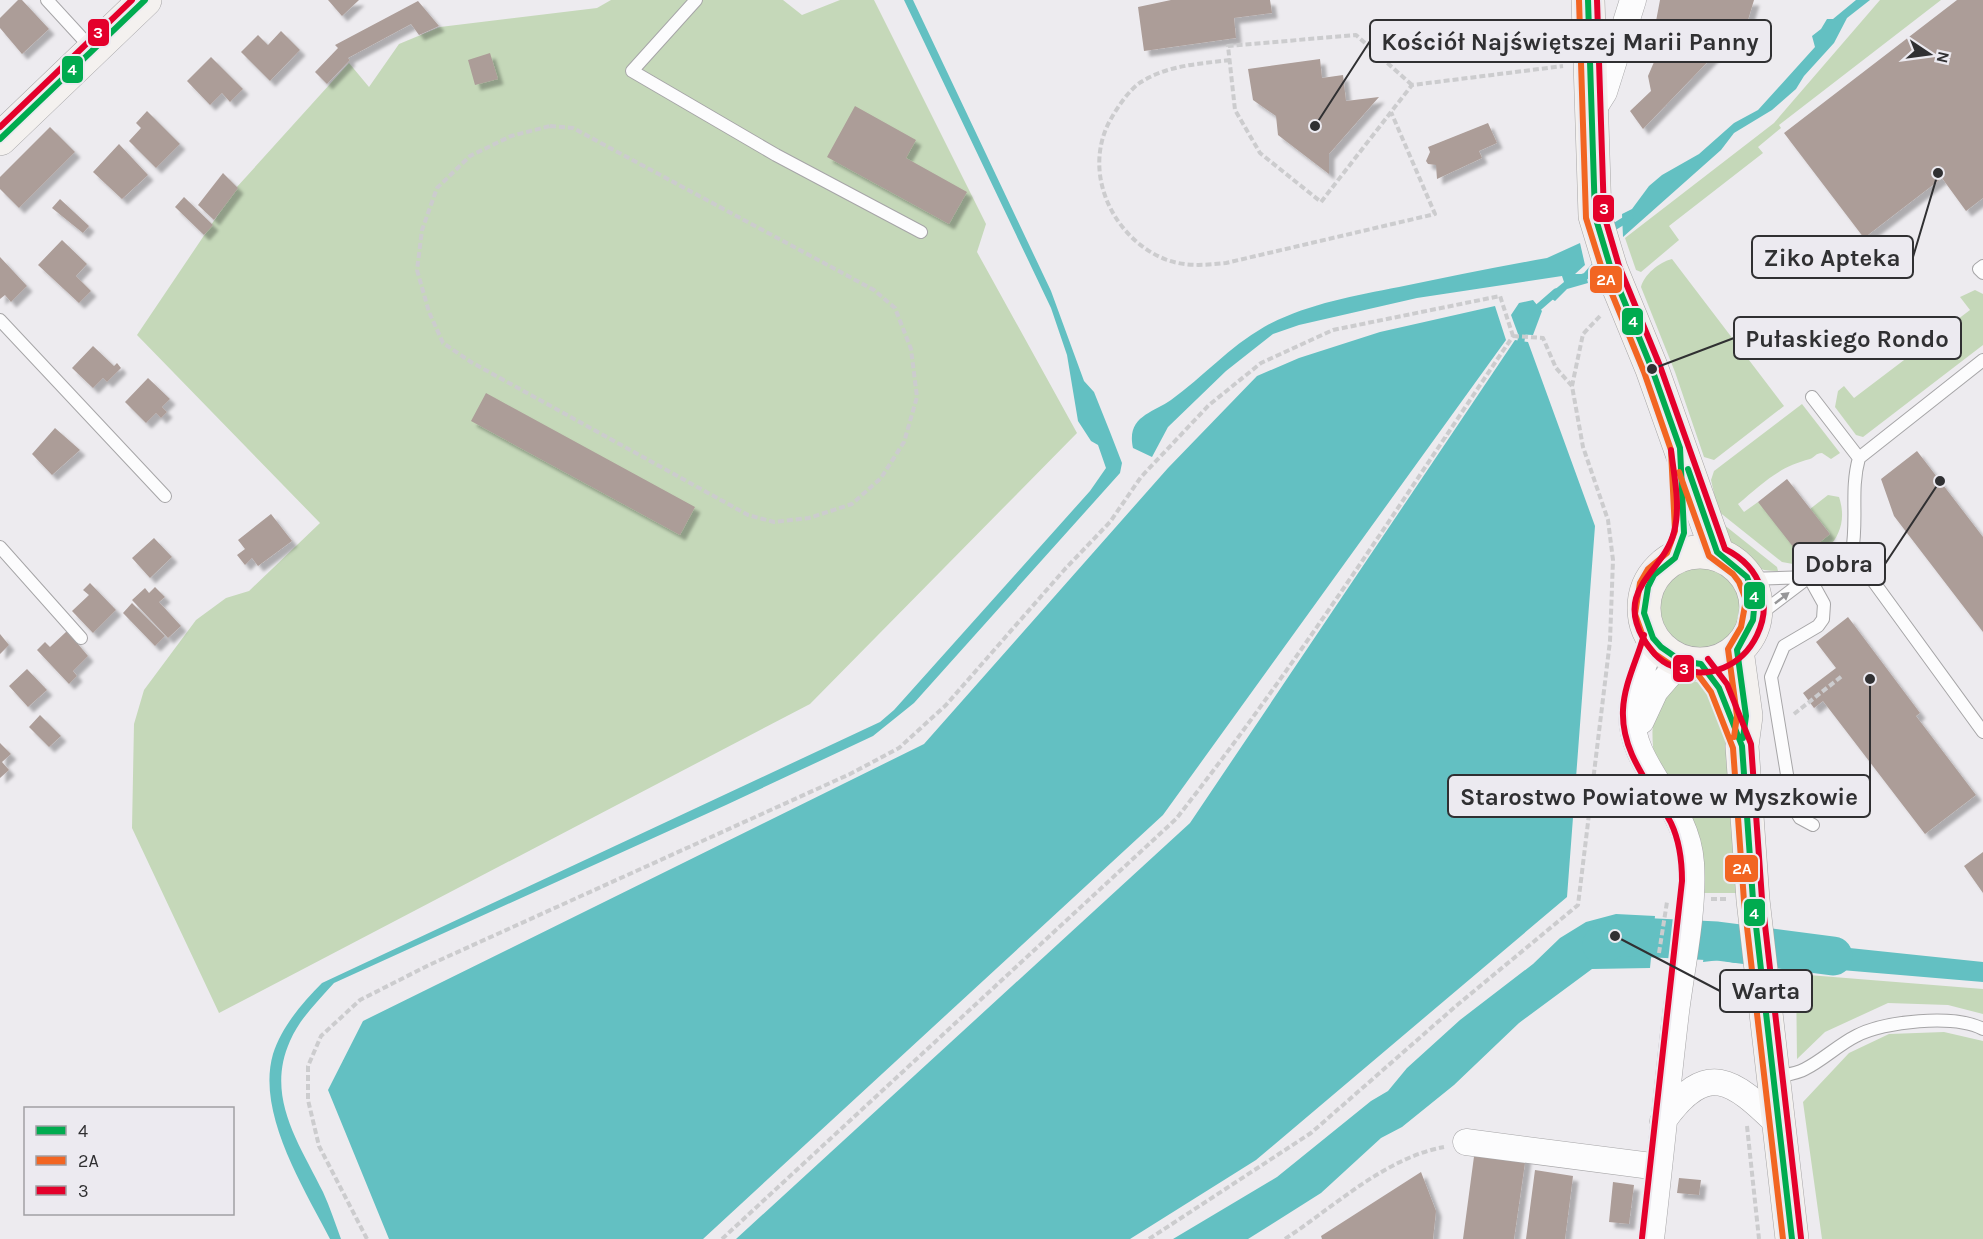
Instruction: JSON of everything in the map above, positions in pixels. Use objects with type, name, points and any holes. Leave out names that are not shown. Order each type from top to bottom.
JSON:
[{"type":"main road","points":[[0,139],[145,0]]},
{"type":"main road","points":[[1588,0],[1595,216],[1616,281],[1718,555]]},
{"type":"main road","points":[[1675,558],[1684,533],[1680,448]]},
{"type":"main road","points":[[1691,662],[1714,662],[1737,650],[1749,636],[1755,618],[1754,592],[1741,569],[1718,555],[1703,552],[1675,558],[1654,575],[1648,587],[1644,613],[1653,638],[1660,647],[1691,662],[1719,688],[1742,746]]},
{"type":"main road","points":[[1737,650],[1746,716],[1742,746],[1754,908],[1773,1078],[1762,1123],[1792,1239]]},
{"type":"street","points":[[1591,114],[1604,92],[1633,0]]},
{"type":"street","points":[[1651,1239],[1680,983],[1681,907],[1688,841],[1673,805],[1642,758],[1632,713],[1653,638]]},
{"type":"street","points":[[1636,735],[1655,691],[1691,662]]},
{"type":"street","points":[[1663,1121],[1688,1092],[1702,1085],[1719,1083],[1736,1086],[1749,1095],[1762,1123]]},
{"type":"street","points":[[1466,1142],[1659,1167]]},
{"type":"lane","points":[[47,0],[93,50]]},
{"type":"lane","points":[[696,0],[632,71],[776,155],[921,232]]},
{"type":"lane","points":[[1983,266],[1979,268],[1983,273]]},
{"type":"lane","points":[[0,320],[165,496]]},
{"type":"lane","points":[[1983,360],[1859,458],[1853,478],[1856,531],[1852,552],[1983,732]]},
{"type":"lane","points":[[1812,397],[1859,458]]},
{"type":"lane","points":[[0,548],[81,638]]},
{"type":"lane","points":[[1755,618],[1809,577],[1852,552]]},
{"type":"lane","points":[[1748,579],[1809,577]]},
{"type":"lane","points":[[1809,577],[1824,604],[1823,619],[1818,626],[1791,640],[1779,653],[1771,677],[1792,805],[1800,818],[1813,825]]},
{"type":"lane","points":[[1773,1078],[1804,1071],[1856,1035],[1880,1027],[1916,1021],[1948,1022],[1983,1029]]},
{"type":"path","points":[[1412,85],[1356,35],[1228,46],[1235,110],[1260,153],[1321,202],[1412,85],[1591,63]]},
{"type":"path","points":[[1230,60],[1166,69],[1139,83],[1118,107],[1104,130],[1100,160],[1102,194],[1118,223],[1140,244],[1167,260],[1198,266],[1226,263],[1435,214],[1391,111]]},
{"type":"path","points":[[550,126],[573,128],[874,290],[895,308],[911,349],[917,397],[904,441],[881,478],[852,504],[809,518],[774,522],[748,515],[471,363],[443,343],[429,312],[417,270],[422,230],[437,188],[470,156],[511,136],[550,126]]},
{"type":"path","points":[[1149,1239],[1311,1133],[1456,1006],[1578,905],[1610,641],[1613,560],[1608,520],[1583,447],[1572,386],[1583,334],[1616,281]]},
{"type":"path","points":[[367,1239],[319,1146],[308,1100],[308,1066],[321,1036],[360,1000],[429,965],[850,774],[899,748],[946,705],[1065,569],[1110,522],[1141,477],[1209,405],[1261,363],[1333,330],[1500,296],[1513,336]]},
{"type":"path","points":[[1513,336],[1543,338],[1556,368],[1572,386]]},
{"type":"path","points":[[722,1239],[1176,819],[1212,773],[1322,618],[1513,336]]},
{"type":"path","points":[[1777,720],[1793,714],[1842,676]]},
{"type":"path","points":[[1658,961],[1681,907],[1754,908]]},
{"type":"path","points":[[1759,1239],[1762,1123]]},
{"type":"path","points":[[1285,1239],[1389,1167],[1422,1151],[1466,1142]]},
{"type":"green space","points":[[611,0],[783,0],[802,15],[840,0],[874,0],[986,224],[977,252],[1077,433],[810,704],[219,1013],[132,828],[134,724],[144,690],[196,620],[226,598],[249,591],[320,523],[137,335],[236,188],[349,63],[369,87],[399,44],[440,27],[597,8]]},
{"type":"green space","points":[[1880,0],[1941,0],[1779,125],[1781,128],[1758,147],[1763,153],[1669,226],[1679,240],[1641,272],[1636,270],[1625,238],[1774,123]]},
{"type":"green space","points":[[1672,259],[1784,406],[1714,460],[1704,457],[1675,372],[1641,287],[1645,278],[1653,270]]},
{"type":"green space","points":[[1975,290],[1983,294],[1983,345],[1863,437],[1856,435],[1835,407],[1838,391],[1844,386],[1854,398],[1970,310],[1960,297]]},
{"type":"green space","points":[[1802,404],[1840,453],[1831,459],[1820,453],[1789,467],[1771,477],[1738,504],[1744,512],[1758,502],[1830,534],[1810,509],[1828,495],[1839,497],[1842,522],[1833,542],[1817,557],[1795,568],[1793,564],[1782,562],[1718,511],[1711,480],[1714,471]]},
{"type":"green space","points":[[1713,516],[1777,567],[1778,571],[1765,570],[1744,562],[1730,547]]},
{"type":"green space","points":[[1701,566],[1717,569],[1731,578],[1740,592],[1743,608],[1740,624],[1731,638],[1717,647],[1701,650],[1685,647],[1671,638],[1662,624],[1659,608],[1662,592],[1671,578],[1685,569]]},
{"type":"green space","points":[[1682,679],[1693,681],[1709,690],[1723,715],[1729,735],[1740,893],[1699,893],[1654,756],[1653,731],[1656,713]]},
{"type":"green space","points":[[1796,974],[1983,989],[1983,1014],[1948,1005],[1888,1003],[1825,1032],[1797,1059]]},
{"type":"green space","points":[[1944,1032],[1983,1041],[1983,1239],[1822,1239],[1803,1102],[1849,1053],[1889,1034]]},
{"type":"water","points":[[904,0],[913,0],[1051,291],[1084,381],[1094,392],[1122,463],[1120,473],[914,703],[873,736],[334,983],[310,1010],[294,1033],[283,1062],[281,1081],[288,1119],[326,1198],[341,1239],[330,1239],[285,1150],[271,1101],[270,1077],[273,1054],[287,1024],[322,983],[880,722],[894,710],[1090,491],[1106,468],[1098,445],[1091,441],[1078,421],[1067,355],[1051,308]]},
{"type":"water","points":[[1856,0],[1870,0],[1847,18],[1834,43],[1804,76],[1796,89],[1772,110],[1734,133],[1721,150],[1623,237],[1622,214],[1632,209],[1649,186],[1662,175],[1699,154],[1734,123],[1758,110],[1815,47],[1812,36],[1821,29],[1827,19],[1833,19]]},
{"type":"water","points":[[1580,243],[1585,265],[1575,274],[1586,274],[1588,283],[1567,289],[1555,301],[1547,296],[1564,282],[1562,276],[1417,298],[1299,325],[1273,334],[1226,371],[1168,427],[1152,457],[1133,448],[1133,429],[1137,422],[1171,400],[1251,335],[1280,319],[1296,312],[1347,298],[1547,258]]},
{"type":"water","points":[[1533,300],[1542,311],[1533,335],[1518,334],[1511,315],[1519,303]]},
{"type":"water","points":[[1495,306],[1506,340],[1163,815],[703,1239],[389,1239],[328,1090],[363,1021],[924,744],[1168,468],[1257,376],[1299,358],[1380,332]]},
{"type":"water","points":[[1515,340],[1528,342],[1595,526],[1567,897],[1256,1160],[1130,1239],[736,1239],[1190,823]]},
{"type":"water","points":[[1616,914],[1655,916],[1650,968],[1592,969],[1519,1023],[1454,1085],[1402,1127],[1381,1138],[1321,1193],[1248,1239],[1173,1239],[1277,1177],[1371,1101],[1388,1091],[1407,1068],[1460,1020],[1533,964],[1560,938],[1586,922]]},
{"type":"water","points":[[1707,935],[1731,935],[1735,963],[1720,960],[1703,962]]},
{"type":"water","points":[[1778,938],[1794,944],[1983,962],[1983,982],[1782,965]]},
{"type":"building","points":[[18,0],[22,0],[49,29],[22,54],[0,28],[0,18]]},
{"type":"building","points":[[328,0],[359,0],[342,16]]},
{"type":"building","points":[[1171,0],[1270,0],[1272,13],[1234,18],[1236,38],[1144,51],[1138,7]]},
{"type":"building","points":[[1660,0],[1754,0],[1748,20],[1643,129],[1630,111],[1651,91],[1648,76],[1657,55],[1650,53]]},
{"type":"building","points":[[1957,0],[1983,0],[1983,198],[1966,211],[1942,178],[1864,238],[1784,133]]},
{"type":"building","points":[[418,1],[439,26],[419,35],[411,24],[348,58],[350,60],[327,84],[315,72],[338,48],[335,45]]},
{"type":"building","points":[[281,31],[300,50],[270,81],[241,52],[258,35],[268,45]]},
{"type":"building","points":[[490,53],[498,79],[475,85],[468,60]]},
{"type":"building","points":[[211,57],[243,89],[230,102],[222,93],[210,105],[187,81]]},
{"type":"building","points":[[1320,59],[1322,78],[1343,75],[1346,101],[1379,97],[1329,154],[1329,174],[1278,135],[1276,116],[1253,100],[1248,69]]},
{"type":"building","points":[[855,106],[916,140],[906,158],[967,192],[949,224],[827,157]]},
{"type":"building","points":[[147,111],[180,144],[156,168],[129,141],[141,128],[136,123]]},
{"type":"building","points":[[1488,123],[1497,143],[1479,151],[1482,158],[1437,179],[1436,165],[1428,164],[1426,161],[1430,152],[1428,147]]},
{"type":"building","points":[[50,127],[75,152],[19,208],[0,189],[0,177]]},
{"type":"building","points":[[119,144],[148,175],[122,199],[93,172]]},
{"type":"building","points":[[223,173],[238,188],[214,220],[198,205]]},
{"type":"building","points":[[184,197],[213,225],[204,235],[175,207]]},
{"type":"building","points":[[60,199],[89,226],[83,233],[52,208]]},
{"type":"building","points":[[62,240],[87,264],[76,276],[91,291],[79,303],[38,265]]},
{"type":"building","points":[[0,257],[27,286],[11,302],[5,295],[0,299]]},
{"type":"building","points":[[93,346],[114,366],[117,363],[121,368],[107,382],[103,378],[93,388],[72,368]]},
{"type":"building","points":[[148,378],[170,399],[162,407],[167,412],[161,418],[156,413],[146,423],[125,402]]},
{"type":"building","points":[[486,393],[695,507],[680,535],[471,421]]},
{"type":"building","points":[[55,428],[80,450],[52,475],[32,454]]},
{"type":"building","points":[[1917,451],[1983,537],[1983,632],[1894,516],[1881,479]]},
{"type":"building","points":[[1787,479],[1830,534],[1801,557],[1758,502]]},
{"type":"building","points":[[271,514],[292,541],[258,566],[252,558],[245,565],[237,555],[245,549],[238,540]]},
{"type":"building","points":[[154,538],[172,557],[150,578],[132,558]]},
{"type":"building","points":[[90,583],[116,610],[93,633],[72,611],[89,595],[83,590]]},
{"type":"building","points":[[155,587],[165,597],[159,602],[181,626],[168,638],[132,600],[145,588],[149,593]]},
{"type":"building","points":[[132,603],[165,636],[155,646],[123,613]]},
{"type":"building","points":[[1848,617],[1920,713],[1916,716],[1976,795],[1925,834],[1823,701],[1814,708],[1803,693],[1836,668],[1816,642]]},
{"type":"building","points":[[67,631],[88,656],[73,671],[77,676],[69,684],[37,650],[45,642],[50,647]]},
{"type":"building","points":[[0,634],[9,645],[0,654]]},
{"type":"building","points":[[27,669],[47,690],[28,707],[9,686]]},
{"type":"building","points":[[40,715],[61,736],[49,747],[29,727]]},
{"type":"building","points":[[0,743],[11,754],[2,762],[9,770],[0,778]]},
{"type":"building","points":[[1983,852],[1983,893],[1964,866]]},
{"type":"building","points":[[1475,1149],[1526,1156],[1514,1239],[1463,1239]]},
{"type":"building","points":[[1535,1170],[1573,1176],[1565,1239],[1526,1239]]},
{"type":"building","points":[[1421,1172],[1436,1211],[1433,1239],[1322,1239],[1321,1236]]},
{"type":"building","points":[[1679,1178],[1701,1180],[1699,1195],[1677,1193]]},
{"type":"building","points":[[1613,1182],[1634,1185],[1629,1224],[1609,1222]]},
{"type":"waterway","points":[[1609,230],[1630,217]]},
{"type":"waterway","points":[[1578,279],[1586,276],[1599,261]]},
{"type":"waterway","points":[[1533,312],[1556,292]]},
{"type":"waterway","points":[[1521,341],[1523,326]]},
{"type":"waterway","points":[[1602,945],[1615,936],[1717,941],[1833,956]]},
{"type":"transit line","name":"3","points":[[0,127],[132,0]]},
{"type":"transit line","name":"4","points":[[0,139],[145,0]]},
{"type":"transit line","name":"2A","points":[[1579,0],[1586,218],[1603,272],[1644,372],[1671,450],[1675,531],[1667,553],[1648,569],[1640,583],[1635,614],[1645,642],[1655,654],[1677,669],[1696,672],[1711,692],[1733,748],[1744,901],[1783,1239]]},
{"type":"transit line","name":"4","points":[[1588,0],[1595,216],[1611,269],[1652,369],[1680,448],[1684,533],[1675,558],[1654,575],[1648,587],[1644,613],[1653,638],[1661,647],[1681,661],[1701,664],[1719,688],[1742,746],[1753,900],[1792,1239]]},
{"type":"transit line","name":"3","points":[[1597,0],[1604,215],[1619,266],[1660,366],[1725,549],[1749,567],[1761,589],[1763,613],[1757,635],[1743,654],[1724,668],[1699,672],[1667,664],[1659,658],[1643,638],[1636,621],[1635,606],[1638,593],[1669,546],[1674,532],[1677,501],[1671,450]]},
{"type":"transit line","name":"4","points":[[1688,469],[1717,552],[1747,577],[1755,598],[1753,620],[1737,650],[1746,716],[1743,738]]},
{"type":"transit line","name":"2A","points":[[1679,472],[1709,556],[1733,574],[1746,600],[1741,627],[1728,649],[1737,716],[1734,737]]},
{"type":"transit line","name":"3","points":[[1642,1238],[1682,881],[1677,837],[1632,755],[1624,726],[1624,700],[1644,635]]},
{"type":"transit line","name":"3","points":[[1708,659],[1727,684],[1751,744],[1762,899],[1801,1238]]},
{"type":"place","name":"Kościół Najświętszej Marii Panny","points":[[1315,126]]},
{"type":"place","name":"Ziko Apteka","points":[[1938,173]]},
{"type":"place","name":"Pułaskiego Rondo","points":[[1652,369]]},
{"type":"place","name":"Dobra","points":[[1940,481]]},
{"type":"place","name":"Starostwo Powiatowe w Myszkowie","points":[[1870,679]]},
{"type":"place","name":"Warta","points":[[1615,936]]}]
